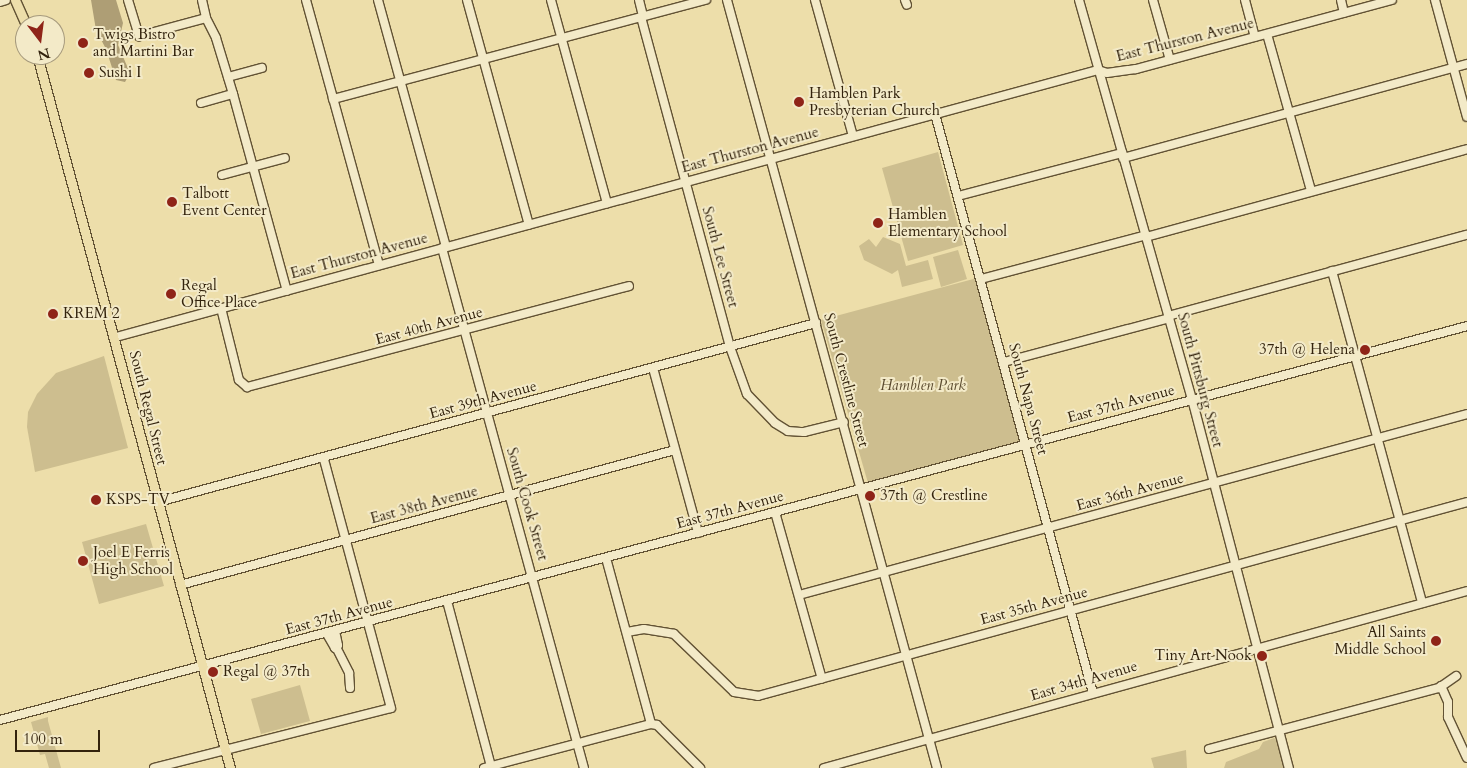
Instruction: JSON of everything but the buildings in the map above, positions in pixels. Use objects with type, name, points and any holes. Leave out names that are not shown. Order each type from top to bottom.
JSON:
[{"type":"main road","points":[[15,0],[22,15]]},
{"type":"main road","name":"South Regal Street","points":[[40,65],[116,337],[158,502],[230,768]]},
{"type":"street","points":[[0,2],[6,0]]},
{"type":"street","points":[[128,0],[139,36],[206,18]]},
{"type":"street","points":[[202,0],[206,18],[216,38],[233,94],[286,290]]},
{"type":"street","points":[[306,0],[379,265]]},
{"type":"street","name":"South Cook Street","points":[[378,0],[401,81],[486,412],[584,768]]},
{"type":"street","points":[[467,0],[529,225]]},
{"type":"street","points":[[551,0],[607,203]]},
{"type":"street","name":"South Lee Street","points":[[639,0],[685,182],[730,347],[747,394],[775,423],[788,431],[804,432],[844,422]]},
{"type":"street","points":[[333,99],[706,0]]},
{"type":"street","name":"South Crestline Street","points":[[727,0],[844,422],[937,768]]},
{"type":"street","points":[[815,0],[854,136]]},
{"type":"street","name":"South Pittsburg Street","points":[[1079,0],[1192,399],[1289,768]]},
{"type":"street","points":[[1153,0],[1170,60]]},
{"type":"street","points":[[1246,0],[1255,36]]},
{"type":"street","points":[[1341,0],[1344,13]]},
{"type":"street","name":"East Thurston Avenue","points":[[116,337],[1098,70],[1107,74],[1170,60],[1392,0]]},
{"type":"street","points":[[1435,0],[1467,117]]},
{"type":"street","points":[[1267,34],[1311,191]]},
{"type":"street","points":[[958,196],[1123,156],[1467,64]]},
{"type":"street","points":[[228,77],[262,68]]},
{"type":"street","points":[[200,103],[233,94]]},
{"type":"street","name":"South Napa Street","points":[[935,114],[1027,445],[1093,693]]},
{"type":"street","points":[[981,280],[1467,149]]},
{"type":"street","points":[[222,175],[285,158]]},
{"type":"street","points":[[1004,362],[1467,235]]},
{"type":"street","points":[[1332,271],[1422,603]]},
{"type":"street","name":"East 40th Avenue","points":[[221,308],[239,380],[247,388],[629,286]]},
{"type":"street","name":"East 39th Avenue","points":[[158,502],[324,459],[486,412],[816,323]]},
{"type":"street","name":"East 37th Avenue","points":[[0,720],[368,623],[1467,326]]},
{"type":"street","points":[[653,368],[698,533]]},
{"type":"street","name":"East 36th Avenue","points":[[799,595],[1467,414]]},
{"type":"street","name":"East 38th Avenue","points":[[180,585],[675,450]]},
{"type":"street","points":[[154,768],[391,708],[324,459]]},
{"type":"street","name":"East 35th Avenue","points":[[627,632],[644,629],[674,634],[734,692],[758,696],[1467,502]]},
{"type":"street","points":[[776,512],[822,679]]},
{"type":"street","points":[[606,558],[650,724]]},
{"type":"street","name":"East 34th Avenue","points":[[824,768],[1467,590]]},
{"type":"street","points":[[447,601],[487,767],[650,724],[657,724],[700,768]]},
{"type":"street","points":[[331,632],[336,647],[350,673],[350,688]]},
{"type":"street","points":[[1208,749],[1442,688],[1456,676]]},
{"type":"street","points":[[1442,688],[1450,725],[1467,757]]},
{"type":"green space","points":[[938,152],[963,245],[908,261],[882,168]]},
{"type":"green space","points":[[883,237],[900,244],[906,266],[928,260],[933,279],[902,287],[898,270],[892,274],[864,260],[859,246],[869,239],[876,247]]},
{"type":"green space","points":[[958,250],[967,279],[941,287],[933,257]]},
{"type":"green space","name":"Hamblen Park","points":[[977,278],[1021,443],[868,483],[821,320]]},
{"type":"green space","points":[[104,356],[128,448],[35,472],[27,427],[28,412],[37,394],[56,373]]},
{"type":"green space","points":[[146,524],[164,586],[99,604],[82,542]]},
{"type":"green space","points":[[300,685],[310,721],[261,734],[251,699]]},
{"type":"green space","points":[[48,717],[61,768],[49,768],[45,754],[40,755],[31,722]]},
{"type":"green space","points":[[1274,738],[1279,742],[1286,768],[1224,768],[1226,762],[1259,749],[1263,742]]},
{"type":"green space","points":[[1186,750],[1187,768],[1154,768],[1151,758]]},
{"type":"shaded area","points":[[91,0],[116,0],[123,23],[118,45],[130,73],[125,82],[116,80],[106,49],[96,30]]},
{"type":"place","name":"Twigs Bistro and Martini Bar","points":[[83,43]]},
{"type":"place","name":"Sushi I","points":[[89,73]]},
{"type":"place","name":"Hamblen Park Presbyterian Church","points":[[799,102]]},
{"type":"place","name":"Talbott Event Center","points":[[172,202]]},
{"type":"place","name":"Hamblen Elementary School","points":[[878,223]]},
{"type":"place","name":"Regal Office Place","points":[[171,294]]},
{"type":"place","name":"KREM 2","points":[[53,314]]},
{"type":"place","name":"37th @ Helena","points":[[1365,350]]},
{"type":"place","name":"37th @ Crestline","points":[[870,496]]},
{"type":"place","name":"KSPS-TV","points":[[96,500]]},
{"type":"place","name":"Joel E Ferris High School","points":[[83,561]]},
{"type":"place","name":"All Saints Middle School","points":[[1436,641]]},
{"type":"place","name":"Tiny Art Nook","points":[[1262,656]]},
{"type":"place","name":"Regal @ 37th","points":[[213,672]]}]
